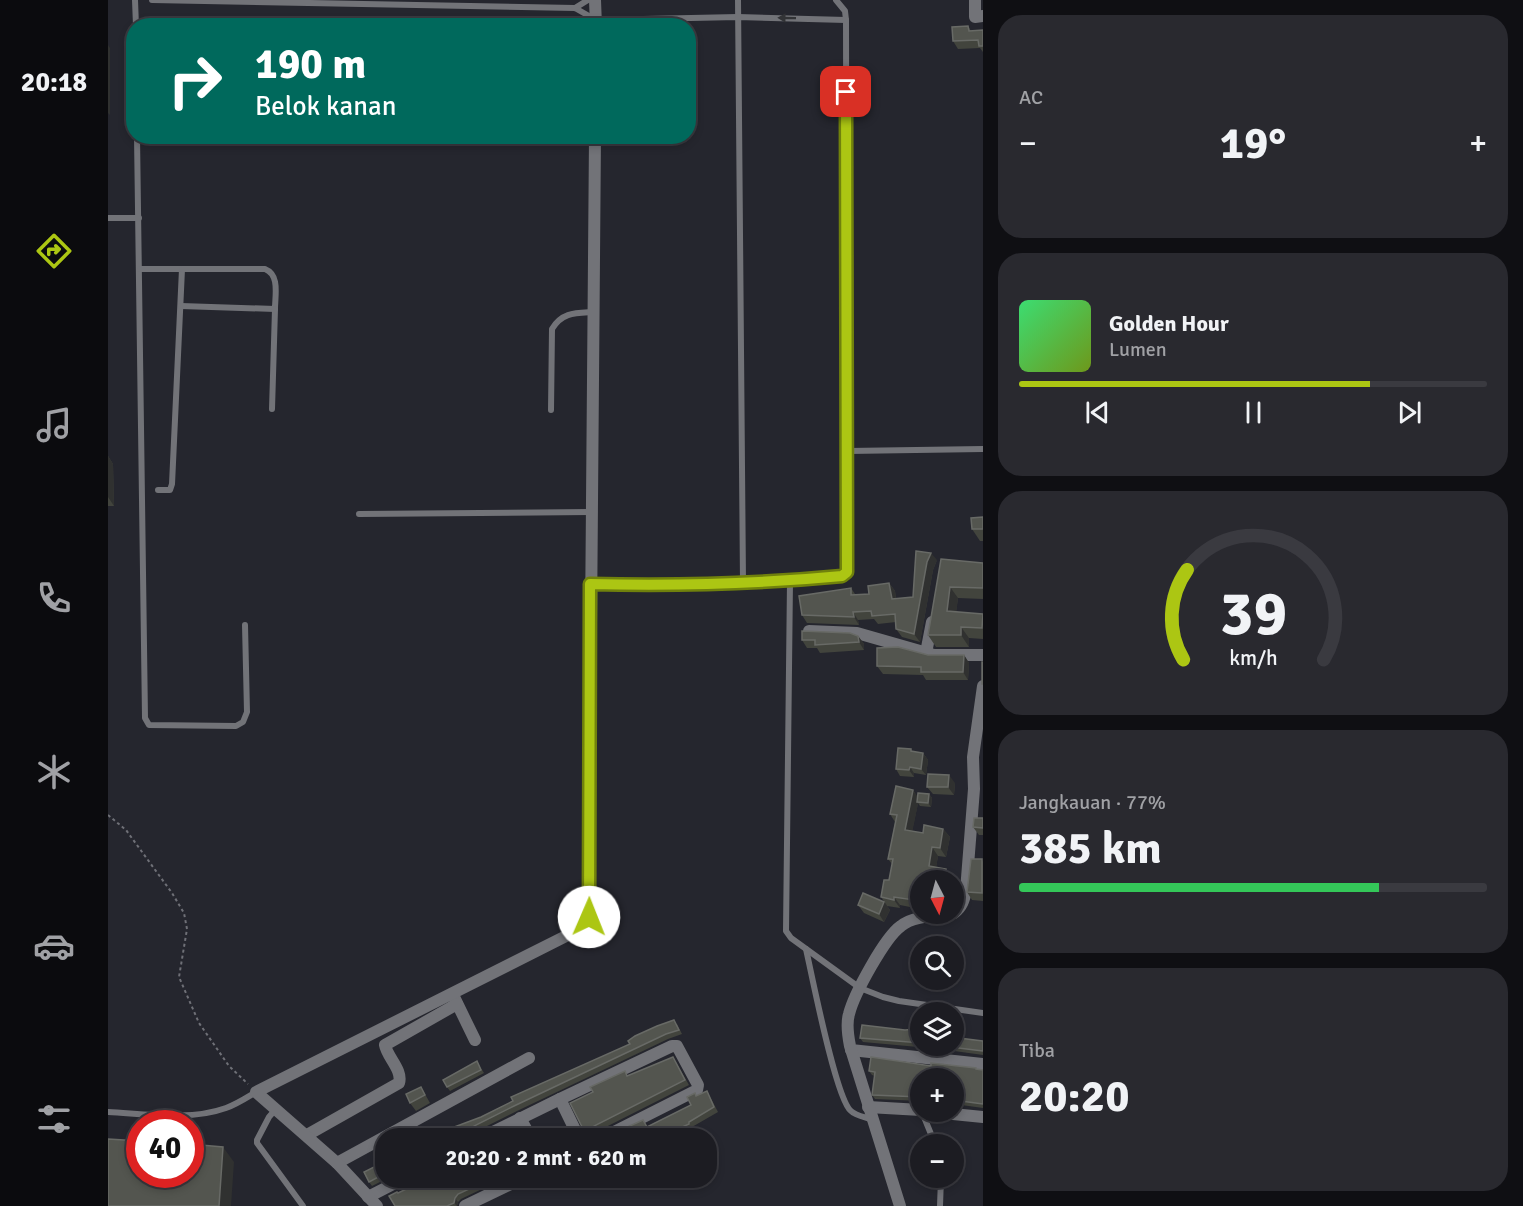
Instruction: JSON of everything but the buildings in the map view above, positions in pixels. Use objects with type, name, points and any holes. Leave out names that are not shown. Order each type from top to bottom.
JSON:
[{"type":"street","points":[[596,0],[596,18]]},
{"type":"street","points":[[975,0],[975,16],[983,16]]},
{"type":"street","points":[[391,1188],[372,1201],[337,1163],[256,1092],[454,999],[580,929],[589,917],[595,144]]},
{"type":"street","points":[[926,653],[935,606]]},
{"type":"street","points":[[809,631],[857,633],[934,655],[983,655]]},
{"type":"street","points":[[964,898],[983,686]]},
{"type":"street","points":[[900,1206],[848,1039],[849,1014],[860,988],[886,942],[901,926],[910,922]]},
{"type":"street","points":[[454,999],[475,1041]]},
{"type":"street","points":[[307,1135],[399,1083],[400,1075],[385,1045],[454,999]]},
{"type":"street","points":[[500,1128],[672,1046],[677,1046],[698,1085],[698,1090],[622,1128]]},
{"type":"street","points":[[851,1050],[983,1064]]},
{"type":"street","points":[[337,1163],[528,1058]]},
{"type":"street","points":[[560,1099],[574,1128]]},
{"type":"street","points":[[870,1113],[910,1111]]},
{"type":"street","points":[[964,1115],[983,1117]]},
{"type":"street","points":[[520,1118],[526,1128]]},
{"type":"street","points":[[465,1206],[502,1188]]},
{"type":"lane","points":[[135,0],[136,18]]},
{"type":"lane","points":[[152,0],[575,8],[588,0]]},
{"type":"lane","points":[[738,0],[743,582]]},
{"type":"lane","points":[[590,584],[658,585],[790,581],[842,576],[847,572],[846,20],[845,11],[836,0]]},
{"type":"lane","points":[[575,8],[589,18]]},
{"type":"lane","points":[[696,19],[738,17],[846,20]]},
{"type":"lane","points":[[137,144],[145,718],[149,725],[236,726],[243,722],[247,712],[245,626]]},
{"type":"lane","points":[[108,218],[139,218]]},
{"type":"lane","points":[[140,269],[256,268],[272,272],[275,278],[272,409]]},
{"type":"lane","points":[[158,490],[170,490],[172,486],[182,269]]},
{"type":"lane","points":[[181,306],[274,309]]},
{"type":"lane","points":[[550,410],[552,329],[562,316],[594,312]]},
{"type":"lane","points":[[848,451],[983,449]]},
{"type":"lane","points":[[359,514],[591,512]]},
{"type":"lane","points":[[790,581],[785,928],[789,936],[860,988],[899,1001],[983,1013]]},
{"type":"lane","points":[[806,949],[843,1100],[849,1110],[870,1113]]},
{"type":"lane","points":[[108,1112],[183,1115],[210,1112],[225,1108],[256,1092]]},
{"type":"lane","points":[[275,1110],[256,1140],[303,1206]]},
{"type":"lane","points":[[940,1206],[941,1188]]},
{"type":"path","points":[[108,815],[126,830],[184,913],[187,929],[179,977],[190,1005],[199,1023],[229,1066],[256,1092]]},
{"type":"route","points":[[589,917],[590,584],[692,585],[790,581],[842,576],[848,570],[846,92]]}]
